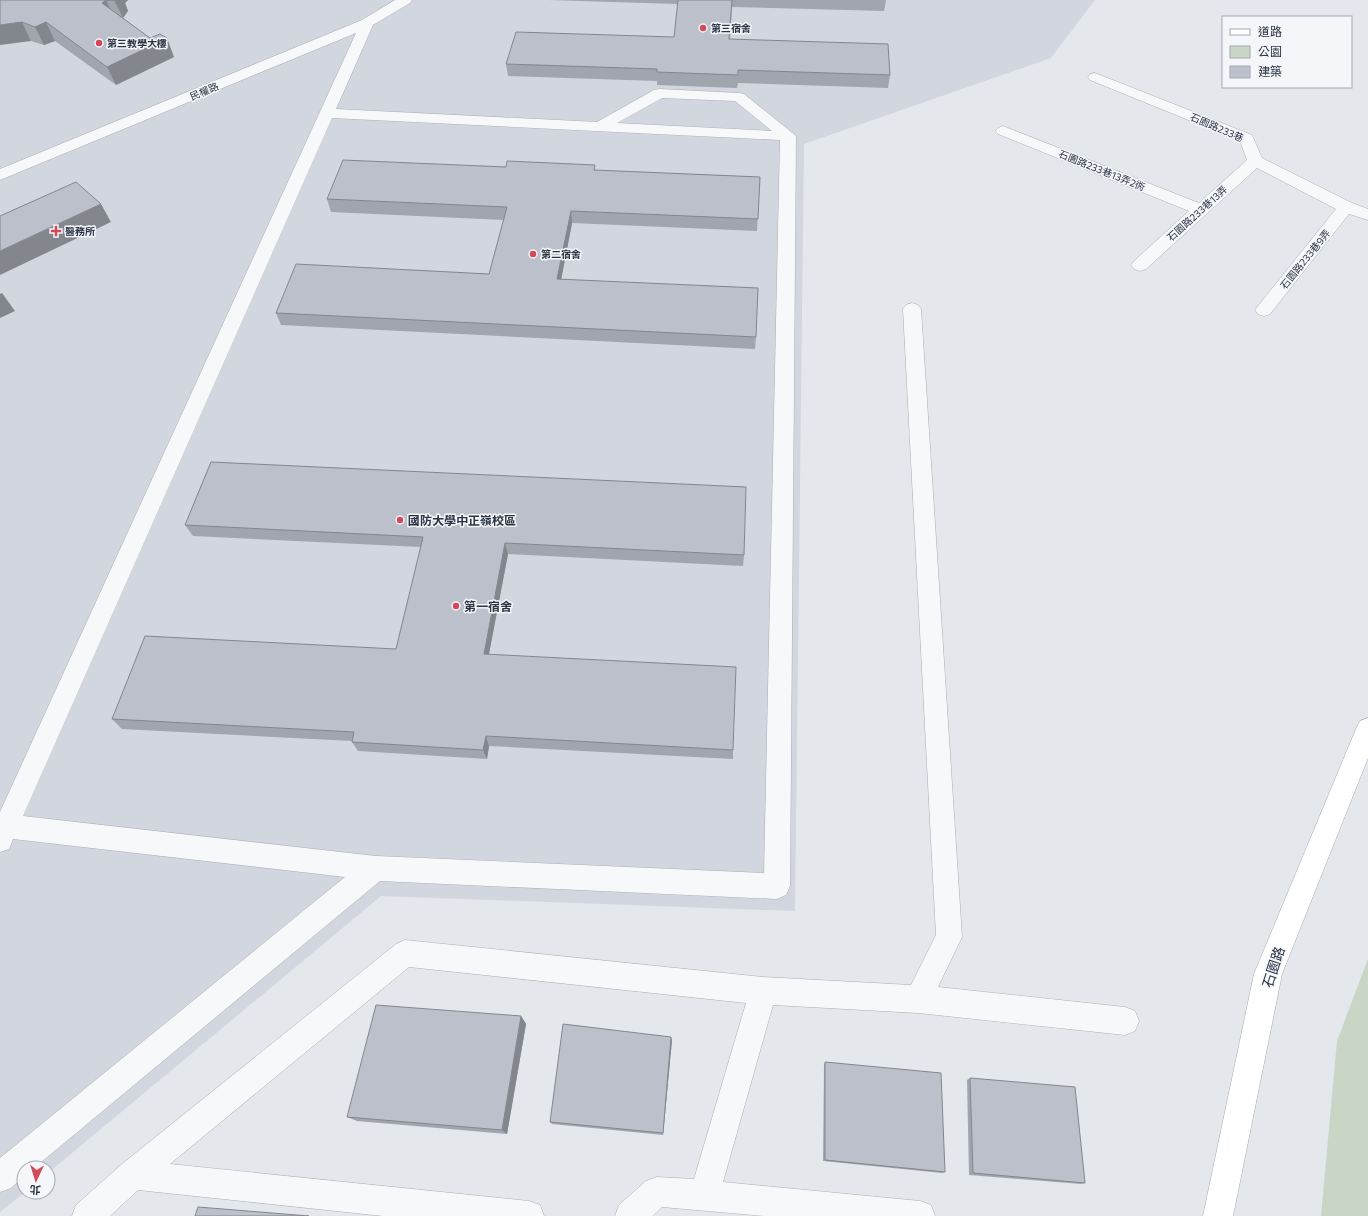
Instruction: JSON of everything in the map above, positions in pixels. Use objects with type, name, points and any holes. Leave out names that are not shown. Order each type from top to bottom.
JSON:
[{"type":"main road","name":"石園路","points":[[1218,1216],[1268,974],[1368,730]]},
{"type":"lane","name":"民權路","points":[[0,175],[367,23],[405,0]]},
{"type":"lane","points":[[367,23],[3,833],[376,868],[777,886],[788,136]]},
{"type":"lane","name":"石園路233巷","points":[[1095,77],[1247,138],[1255,161]]},
{"type":"lane","points":[[599,127],[659,93],[739,97],[788,136]]},
{"type":"lane","points":[[326,113],[788,136]]},
{"type":"lane","name":"石園路233巷13弄2衖","points":[[1003,131],[1201,210]]},
{"type":"lane","points":[[1255,161],[1346,207],[1368,215]]},
{"type":"lane","name":"石園路233巷13弄","points":[[1140,265],[1255,161]]},
{"type":"lane","name":"石園路233巷9弄","points":[[1264,310],[1346,207]]},
{"type":"lane","points":[[912,309],[949,937],[918,1000]]},
{"type":"lane","points":[[0,1177],[376,868]]},
{"type":"lane","points":[[87,1216],[133,1175],[406,953],[763,991],[918,1000],[1125,1021]]},
{"type":"lane","points":[[704,1195],[763,991]]},
{"type":"lane","points":[[133,1175],[529,1216]]},
{"type":"lane","points":[[630,1216],[657,1192],[704,1195],[920,1216]]},
{"type":"shaded area","name":"國防大學中正嶺校區","points":[[0,0],[1095,0],[1051,58],[804,144],[795,911],[381,896],[56,1166],[56,1160],[16,1160],[16,1199],[0,1212]]},
{"type":"green space","points":[[1368,959],[1368,1216],[1321,1216],[1337,1041]]},
{"type":"building","points":[[0,0],[106,0],[102,3],[150,38],[160,34],[167,38],[107,67],[46,22],[35,27],[22,22],[0,25]]},
{"type":"building","name":"第三宿舍","points":[[678,0],[732,0],[729,39],[888,44],[890,75],[738,70],[738,75],[657,72],[657,69],[506,64],[516,32],[674,37]]},
{"type":"building","name":"第二宿舍","points":[[343,160],[506,167],[507,161],[595,165],[594,170],[760,177],[758,219],[571,211],[557,279],[758,288],[756,337],[276,313],[296,264],[489,274],[507,207],[327,199]]},
{"type":"building","points":[[76,182],[101,204],[0,251],[0,216]]},
{"type":"building","name":"第一宿舍","points":[[211,462],[746,487],[744,555],[505,543],[484,654],[736,667],[733,750],[486,736],[483,750],[352,742],[354,732],[112,719],[145,636],[396,649],[423,537],[185,525]]},
{"type":"building","points":[[376,1005],[521,1016],[502,1130],[347,1117]]},
{"type":"building","points":[[563,1024],[671,1037],[663,1133],[550,1122]]},
{"type":"building","points":[[825,1062],[941,1073],[945,1172],[825,1160]]},
{"type":"building","points":[[970,1078],[1075,1087],[1085,1183],[973,1173]]},
{"type":"building","points":[[198,1207],[309,1216],[195,1216]]},
{"type":"place","name":"第三宿舍","points":[[703,28]]},
{"type":"place","name":"第三教學大樓","points":[[99,43]]},
{"type":"place","name":"醫務所","points":[[56,231]]},
{"type":"place","name":"第二宿舍","points":[[533,254]]},
{"type":"place","name":"國防大學中正嶺校區","points":[[400,520]]},
{"type":"place","name":"第一宿舍","points":[[456,606]]}]
